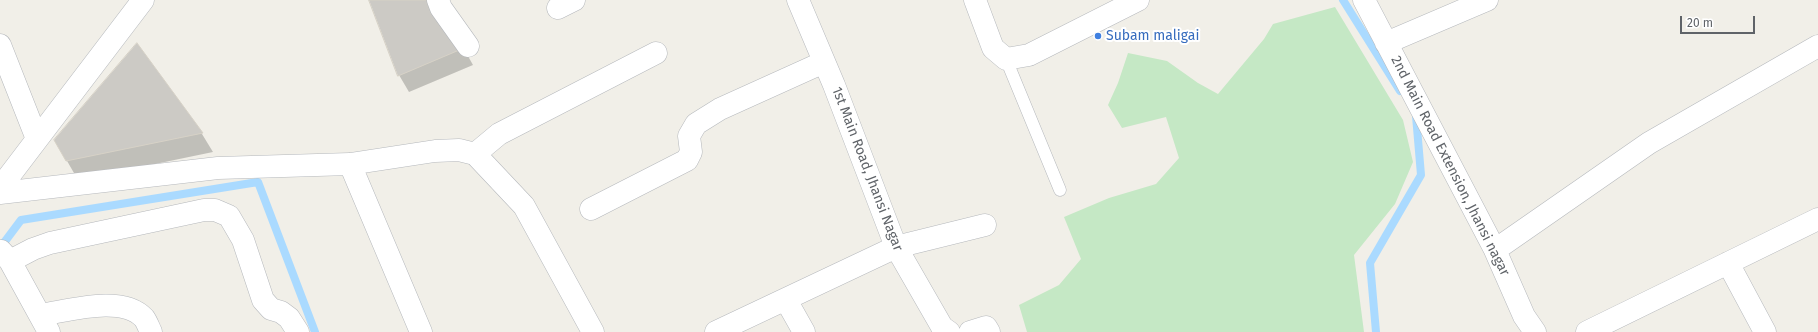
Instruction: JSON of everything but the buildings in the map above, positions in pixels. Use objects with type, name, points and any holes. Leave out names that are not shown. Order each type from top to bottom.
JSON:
[{"type":"street","points":[[0,188],[143,0]]},
{"type":"street","points":[[438,0],[441,8],[468,46]]},
{"type":"street","name":"1st Main Road, Jhansi Nagar","points":[[798,0],[824,62],[896,247],[942,327],[949,332]]},
{"type":"street","points":[[975,0],[993,48],[1006,59],[1029,55],[1138,0]]},
{"type":"street","name":"2nd Main Road Extension, Jhansi nagar","points":[[1364,0],[1494,250],[1524,316],[1535,332]]},
{"type":"street","points":[[1386,43],[1486,0]]},
{"type":"street","points":[[0,45],[37,139]]},
{"type":"street","points":[[1494,250],[1649,144],[1818,46]]},
{"type":"street","points":[[476,154],[505,131],[656,53]]},
{"type":"street","points":[[591,208],[687,160],[691,152],[689,136],[696,124],[702,120],[720,109],[824,62]]},
{"type":"street","points":[[0,193],[218,168],[350,164],[435,151],[459,150],[476,154],[524,206],[593,332]]},
{"type":"street","points":[[350,164],[421,332]]},
{"type":"street","points":[[151,332],[145,319],[125,307],[105,305],[45,324],[4,255],[33,249],[50,243],[204,210],[215,210],[229,216],[236,226],[243,240],[262,300],[271,309],[281,312],[289,318],[298,332]]},
{"type":"street","points":[[1587,332],[1818,219]]},
{"type":"street","points":[[716,332],[896,247],[985,225]]},
{"type":"street","points":[[1728,263],[1765,332]]},
{"type":"street","points":[[786,300],[804,332]]},
{"type":"street","points":[[970,332],[986,327],[989,332]]},
{"type":"lane","points":[[1006,59],[1060,190]]},
{"type":"green space","points":[[1335,7],[1403,120],[1413,162],[1395,204],[1354,255],[1364,332],[1027,332],[1019,305],[1059,285],[1081,259],[1064,217],[1109,198],[1156,184],[1179,158],[1166,117],[1122,128],[1108,105],[1118,83],[1128,53],[1167,61],[1198,83],[1218,94],[1264,39],[1273,24]]},
{"type":"waterway","points":[[1343,0],[1400,91]]},
{"type":"waterway","points":[[1376,332],[1370,263],[1421,175],[1416,116]]},
{"type":"waterway","points":[[0,248],[21,220],[258,182],[315,332]]},
{"type":"place","name":"Subam maligai","points":[[1098,36]]}]
